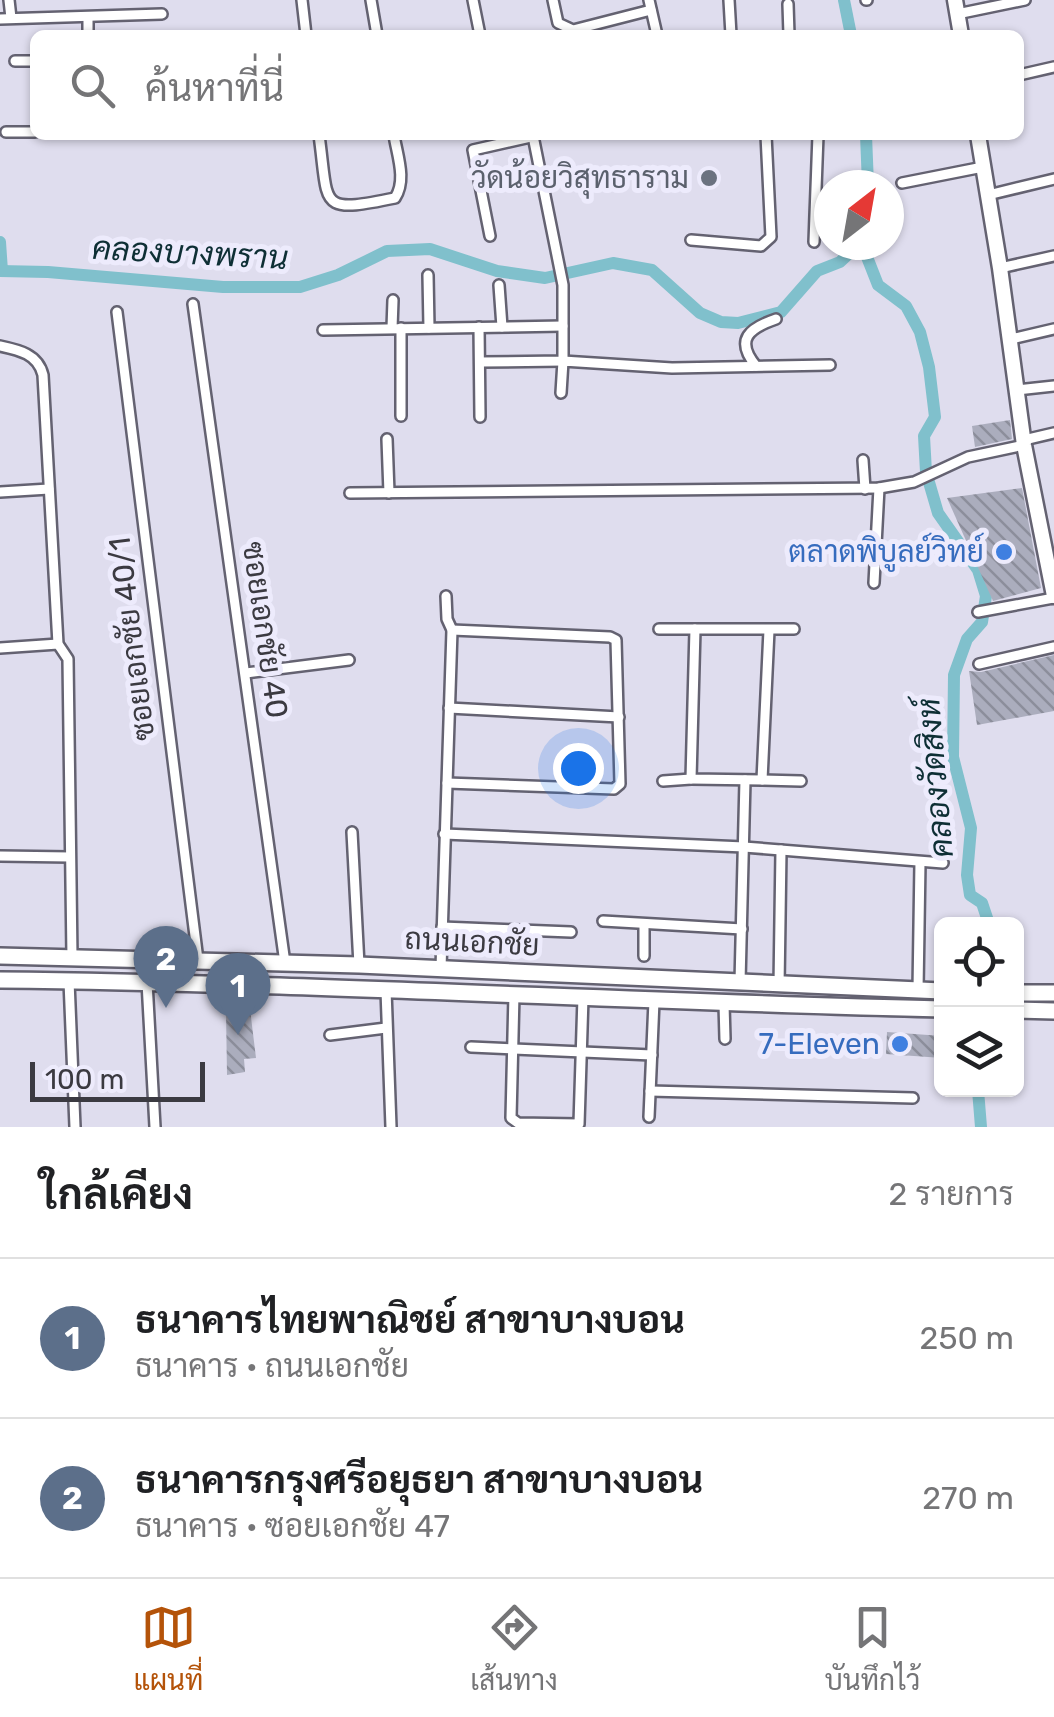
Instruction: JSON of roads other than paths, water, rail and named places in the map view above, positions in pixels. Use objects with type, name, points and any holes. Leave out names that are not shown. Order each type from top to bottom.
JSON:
[{"type":"main road","name":"ถนนเอกชัย","points":[[0,956],[359,964],[934,992]]},
{"type":"main road","points":[[606,999],[608,977]]},
{"type":"main road","name":"ถนนเอกชัย","points":[[0,980],[386,988],[724,1004],[934,1009]]},
{"type":"main road","points":[[1024,993],[1054,993]]},
{"type":"main road","points":[[1024,1010],[1054,1011]]},
{"type":"street","points":[[9,0],[5,19],[162,14]]},
{"type":"street","points":[[302,0],[305,30]]},
{"type":"street","points":[[370,0],[376,30]]},
{"type":"street","points":[[472,0],[479,30]]},
{"type":"street","points":[[553,0],[558,23],[572,30],[650,5],[656,30]]},
{"type":"street","points":[[729,0],[731,30]]},
{"type":"street","points":[[956,7],[1025,0]]},
{"type":"street","points":[[788,4],[789,30]]},
{"type":"street","points":[[88,17],[88,30]]},
{"type":"street","points":[[15,60],[30,61]]},
{"type":"street","points":[[1024,75],[1054,66]]},
{"type":"street","points":[[6,132],[30,132]]},
{"type":"street","points":[[320,140],[328,196],[335,205],[347,208],[395,198],[400,192],[395,140]]},
{"type":"street","points":[[490,236],[472,150],[496,140]]},
{"type":"street","points":[[537,140],[562,286],[562,393]]},
{"type":"street","points":[[691,240],[761,246],[766,243],[771,236],[766,140]]},
{"type":"street","points":[[817,170],[818,140]]},
{"type":"street","points":[[978,612],[1054,597],[1047,523],[1024,442],[979,140]]},
{"type":"street","points":[[904,183],[983,167]]},
{"type":"street","points":[[988,195],[1054,179]]},
{"type":"street","points":[[1000,268],[1054,256]]},
{"type":"street","points":[[428,275],[429,328]]},
{"type":"street","points":[[499,285],[502,327]]},
{"type":"street","points":[[393,300],[401,416]]},
{"type":"street","name":"ซอยเอกชัย 40","points":[[194,304],[285,963]]},
{"type":"street","name":"ซอยเอกชัย 40/1","points":[[117,312],[198,960]]},
{"type":"street","points":[[756,366],[748,356],[747,337],[751,330],[776,319]]},
{"type":"street","points":[[323,330],[563,326]]},
{"type":"street","points":[[479,327],[480,417]]},
{"type":"street","points":[[1011,339],[1054,328]]},
{"type":"street","points":[[0,346],[28,354],[40,364],[58,644],[68,659],[72,957]]},
{"type":"street","points":[[480,362],[672,368],[830,365]]},
{"type":"street","points":[[1017,390],[1054,386]]},
{"type":"street","points":[[350,492],[878,488],[914,482],[968,456],[1054,433]]},
{"type":"street","points":[[387,439],[389,492]]},
{"type":"street","points":[[863,460],[865,489]]},
{"type":"street","points":[[874,582],[878,488]]},
{"type":"street","points":[[0,492],[48,489]]},
{"type":"street","points":[[440,968],[452,630],[447,619],[446,596]]},
{"type":"street","points":[[659,629],[794,630]]},
{"type":"street","points":[[691,779],[695,629]]},
{"type":"street","points":[[447,783],[614,789],[620,784],[618,646],[610,636],[452,630]]},
{"type":"street","points":[[762,780],[769,630]]},
{"type":"street","points":[[0,648],[58,644]]},
{"type":"street","points":[[979,664],[1054,647]]},
{"type":"street","points":[[246,672],[348,660]]},
{"type":"street","points":[[449,708],[618,717]]},
{"type":"street","points":[[740,984],[744,780]]},
{"type":"street","points":[[663,781],[800,781]]},
{"type":"street","points":[[352,832],[359,964]]},
{"type":"street","points":[[444,834],[744,847],[944,863]]},
{"type":"street","points":[[780,986],[781,850]]},
{"type":"street","points":[[0,856],[70,857]]},
{"type":"street","points":[[918,991],[920,862]]},
{"type":"street","points":[[603,921],[742,929]]},
{"type":"street","points":[[644,924],[644,956]]},
{"type":"street","points":[[442,927],[570,932]]},
{"type":"street","points":[[69,980],[75,1127]]},
{"type":"street","points":[[146,982],[156,1127]]},
{"type":"street","points":[[386,988],[392,1127]]},
{"type":"street","points":[[514,994],[514,1122],[579,1124],[583,997]]},
{"type":"street","points":[[649,1117],[654,1001]]},
{"type":"street","points":[[724,1004],[725,1039]]},
{"type":"street","points":[[330,1035],[386,1028]]},
{"type":"street","points":[[471,1047],[652,1056]]},
{"type":"street","points":[[650,1092],[913,1098]]},
{"type":"waterway","name":"คลองวัดสิงห์","points":[[844,0],[850,30]]},
{"type":"waterway","name":"คลองวัดสิงห์","points":[[866,140],[867,170]]},
{"type":"waterway","points":[[0,242],[2,271]]},
{"type":"waterway","name":"คลองบางพราน","points":[[0,271],[223,287],[300,287],[338,275],[387,251],[430,249],[497,271],[545,278],[613,263],[652,270],[700,313],[721,322],[738,323],[781,312],[817,271],[842,260]]},
{"type":"waterway","name":"คลองวัดสิงห์","points":[[868,260],[878,285],[906,306],[920,332],[935,417],[924,436],[926,472],[938,513],[978,570],[986,596],[982,622],[967,639],[954,675],[953,757],[971,828],[967,875],[970,895],[982,903],[987,917]]},
{"type":"waterway","name":"คลองวัดสิงห์","points":[[979,1097],[981,1127]]},
{"type":"place","name":"วัดน้อยวิสุทธาราม","points":[[709,178]]},
{"type":"place","name":"ตลาดพิบูลย์วิทย์","points":[[1004,552]]},
{"type":"place","name":"ธนาคารกรุงศรีอยุธยา สาขาบางบอน","points":[[166,1008]]},
{"type":"place","name":"ธนาคารไทยพาณิชย์ สาขาบางบอน","points":[[238,1035]]},
{"type":"place","name":"7-Eleven","points":[[900,1044]]}]
